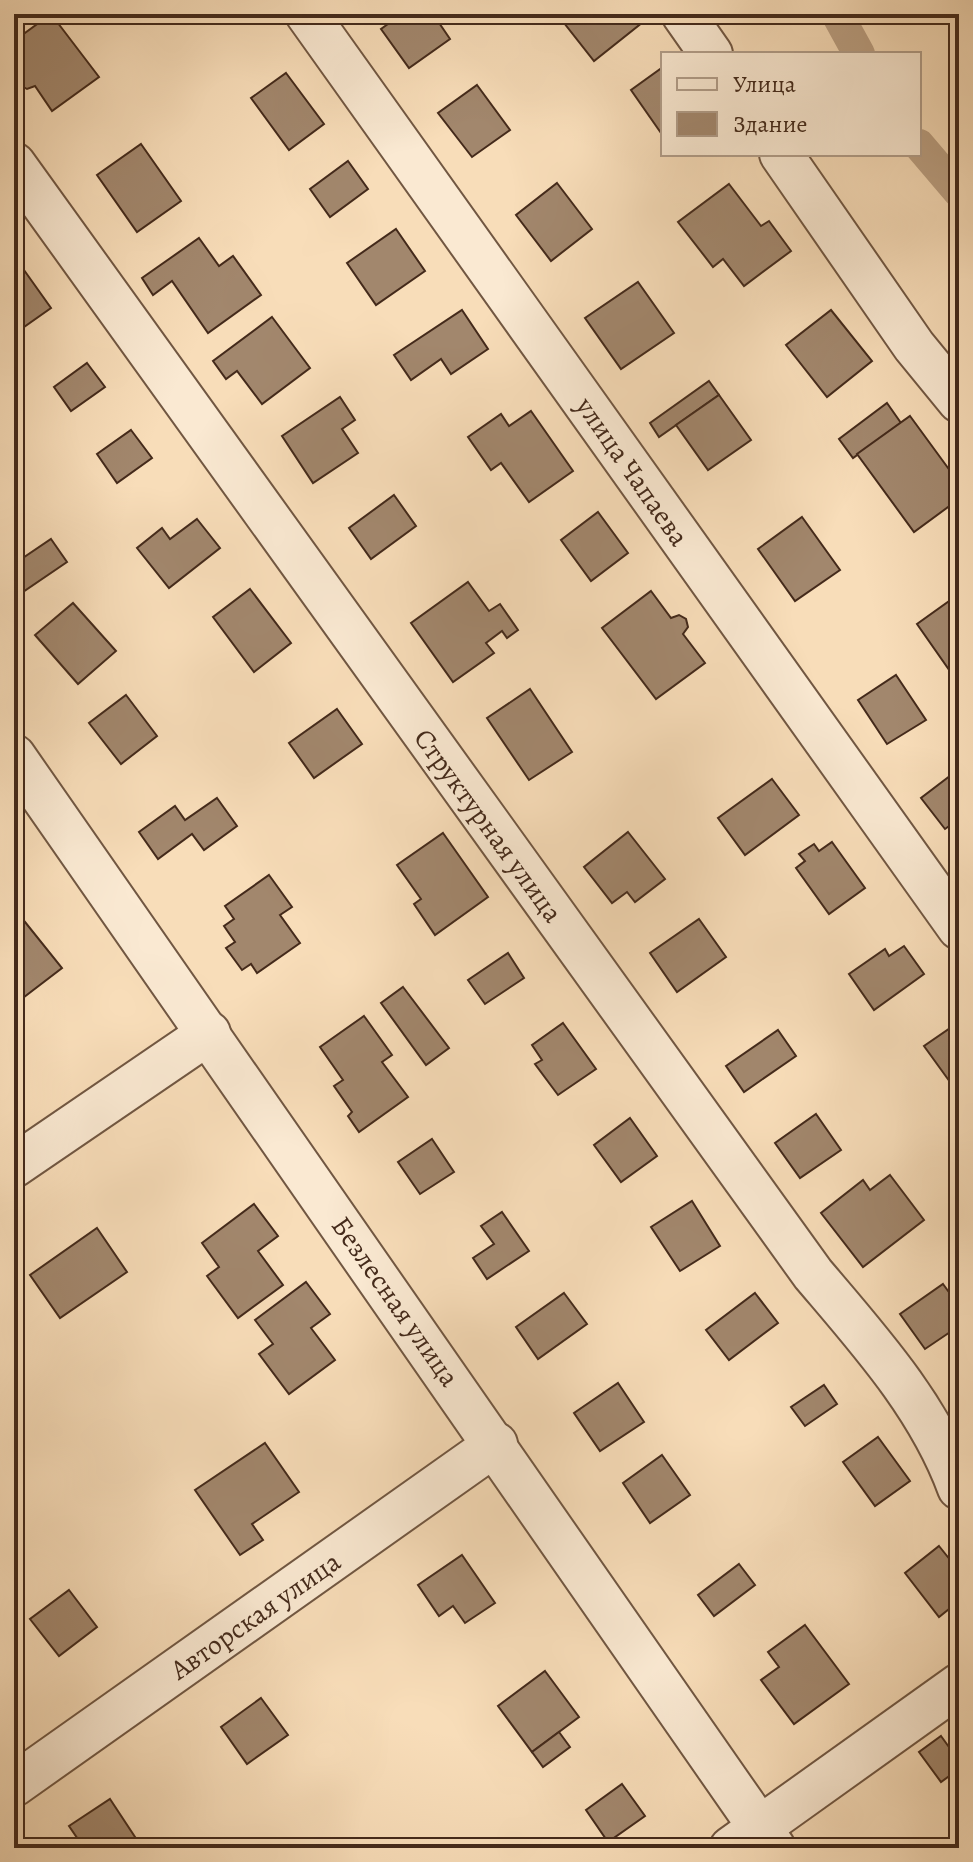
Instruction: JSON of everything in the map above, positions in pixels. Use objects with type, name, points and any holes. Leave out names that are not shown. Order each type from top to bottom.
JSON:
[{"type":"street","name":"улица Чапаева","points":[[307,14],[959,928]]},
{"type":"street","points":[[683,14],[710,52]]},
{"type":"street","points":[[782,156],[914,346],[959,401]]},
{"type":"street","name":"Структурная улица","points":[[14,164],[813,1274],[888,1363],[937,1439],[959,1488]]},
{"type":"street","name":"Безлесная улица","points":[[14,756],[496,1444],[755,1841]]},
{"type":"street","points":[[14,1166],[209,1033]]},
{"type":"street","name":"Авторская улица","points":[[14,1785],[496,1444]]},
{"type":"street","points":[[755,1841],[959,1685]]},
{"type":"building","points":[[51,14],[99,77],[52,111],[35,86],[27,89],[20,85],[18,78],[23,70],[14,57],[14,41]]},
{"type":"building","points":[[402,14],[433,14],[450,39],[409,68],[381,29]]},
{"type":"building","points":[[557,14],[637,14],[643,22],[594,61]]},
{"type":"building","points":[[661,68],[661,133],[631,90]]},
{"type":"building","points":[[286,73],[324,124],[289,150],[251,98]]},
{"type":"building","points":[[477,85],[510,130],[472,157],[438,113]]},
{"type":"building","points":[[141,144],[181,201],[137,232],[97,175]]},
{"type":"building","points":[[348,161],[368,189],[330,217],[310,189]]},
{"type":"building","points":[[557,183],[592,229],[551,261],[516,215]]},
{"type":"building","points":[[729,184],[761,226],[769,221],[791,251],[744,286],[723,259],[713,267],[678,222]]},
{"type":"building","points":[[396,229],[425,271],[376,305],[347,263]]},
{"type":"building","points":[[199,238],[219,266],[233,256],[261,295],[208,333],[172,281],[153,295],[142,278]]},
{"type":"building","points":[[14,256],[51,308],[14,334]]},
{"type":"building","points":[[638,282],[674,333],[621,369],[585,318]]},
{"type":"building","points":[[462,310],[488,349],[451,374],[441,359],[411,380],[394,355]]},
{"type":"building","points":[[831,310],[872,361],[827,397],[786,345]]},
{"type":"building","points":[[272,317],[310,368],[262,404],[237,371],[226,379],[213,361]]},
{"type":"building","points":[[87,363],[105,387],[71,411],[54,387]]},
{"type":"building","points":[[709,381],[719,395],[659,437],[650,423]]},
{"type":"building","points":[[719,395],[751,440],[708,470],[676,425]]},
{"type":"building","points":[[340,397],[355,420],[342,429],[358,453],[313,483],[282,436]]},
{"type":"building","points":[[887,403],[901,423],[853,458],[839,439]]},
{"type":"building","points":[[531,411],[573,471],[529,502],[501,463],[491,470],[468,437],[501,414],[509,426]]},
{"type":"building","points":[[910,416],[959,483],[959,499],[914,532],[857,454]]},
{"type":"building","points":[[131,430],[152,458],[117,483],[97,454]]},
{"type":"building","points":[[394,495],[416,526],[371,559],[349,528]]},
{"type":"building","points":[[598,512],[628,553],[591,581],[561,540]]},
{"type":"building","points":[[802,517],[840,570],[795,601],[758,549]]},
{"type":"building","points":[[197,519],[220,548],[169,588],[137,548],[162,528],[170,539]]},
{"type":"building","points":[[51,539],[67,562],[14,598],[14,564]]},
{"type":"building","points":[[468,582],[489,611],[500,604],[518,630],[507,638],[502,631],[486,643],[494,653],[453,682],[411,623]]},
{"type":"building","points":[[250,589],[291,643],[254,672],[213,617]]},
{"type":"building","points":[[651,591],[671,618],[679,615],[686,619],[688,627],[683,634],[705,663],[656,699],[602,628]]},
{"type":"building","points":[[959,594],[959,684],[917,624]]},
{"type":"building","points":[[73,603],[116,651],[78,684],[35,635]]},
{"type":"building","points":[[896,675],[926,720],[887,744],[858,700]]},
{"type":"building","points":[[530,689],[572,752],[529,780],[487,718]]},
{"type":"building","points":[[126,695],[157,736],[121,764],[89,723]]},
{"type":"building","points":[[337,709],[362,744],[314,778],[289,743]]},
{"type":"building","points":[[959,769],[959,819],[945,829],[921,798]]},
{"type":"building","points":[[772,779],[799,815],[745,855],[718,818]]},
{"type":"building","points":[[217,798],[237,826],[204,850],[192,834],[158,859],[139,832],[175,806],[185,820]]},
{"type":"building","points":[[628,832],[665,879],[635,902],[627,892],[612,903],[584,867]]},
{"type":"building","points":[[443,833],[488,897],[435,935],[414,904],[421,899],[397,865]]},
{"type":"building","points":[[832,842],[865,888],[829,914],[796,868],[805,861],[799,854],[814,844],[819,851]]},
{"type":"building","points":[[269,875],[292,907],[280,915],[300,943],[257,973],[251,964],[242,970],[226,948],[235,942],[224,926],[234,919],[225,906]]},
{"type":"building","points":[[17,912],[62,968],[15,1004],[14,915]]},
{"type":"building","points":[[699,919],[726,957],[677,992],[650,953]]},
{"type":"building","points":[[904,946],[924,974],[874,1010],[849,974],[885,949],[889,956]]},
{"type":"building","points":[[508,953],[524,978],[485,1004],[468,980]]},
{"type":"building","points":[[403,987],[449,1048],[426,1065],[381,1003]]},
{"type":"building","points":[[364,1016],[392,1055],[382,1062],[408,1097],[359,1132],[348,1116],[352,1112],[334,1086],[343,1080],[320,1047]]},
{"type":"building","points":[[959,1022],[959,1076],[950,1082],[924,1046]]},
{"type":"building","points":[[563,1023],[596,1069],[558,1095],[535,1064],[542,1060],[532,1045]]},
{"type":"building","points":[[778,1030],[796,1056],[744,1092],[726,1066]]},
{"type":"building","points":[[816,1114],[841,1150],[800,1178],[775,1143]]},
{"type":"building","points":[[630,1118],[657,1156],[621,1182],[594,1145]]},
{"type":"building","points":[[432,1139],[454,1172],[420,1194],[398,1162]]},
{"type":"building","points":[[890,1175],[924,1220],[863,1267],[821,1213],[863,1180],[870,1190]]},
{"type":"building","points":[[692,1201],[720,1246],[680,1271],[651,1227]]},
{"type":"building","points":[[254,1204],[278,1236],[258,1251],[283,1285],[238,1318],[207,1276],[219,1267],[202,1243]]},
{"type":"building","points":[[502,1212],[529,1251],[487,1279],[473,1258],[494,1244],[481,1226]]},
{"type":"building","points":[[97,1228],[127,1272],[60,1318],[30,1275]]},
{"type":"building","points":[[306,1282],[330,1314],[311,1328],[335,1360],[289,1394],[259,1354],[273,1344],[255,1320]]},
{"type":"building","points":[[943,1284],[959,1306],[959,1326],[925,1349],[900,1314]]},
{"type":"building","points":[[564,1293],[587,1324],[538,1359],[516,1327]]},
{"type":"building","points":[[755,1293],[778,1323],[729,1360],[706,1330]]},
{"type":"building","points":[[618,1383],[644,1422],[600,1451],[574,1413]]},
{"type":"building","points":[[824,1385],[837,1404],[805,1426],[791,1407]]},
{"type":"building","points":[[878,1437],[910,1481],[875,1506],[843,1462]]},
{"type":"building","points":[[265,1443],[299,1492],[252,1524],[263,1540],[240,1555],[195,1490]]},
{"type":"building","points":[[662,1455],[690,1495],[650,1523],[623,1483]]},
{"type":"building","points":[[939,1546],[959,1571],[959,1601],[939,1617],[905,1573]]},
{"type":"building","points":[[462,1555],[495,1603],[465,1623],[453,1606],[439,1616],[418,1585]]},
{"type":"building","points":[[739,1564],[755,1585],[714,1616],[698,1595]]},
{"type":"building","points":[[69,1590],[97,1627],[59,1656],[30,1619]]},
{"type":"building","points":[[805,1625],[849,1684],[794,1724],[761,1680],[779,1667],[768,1652]]},
{"type":"building","points":[[545,1671],[579,1717],[532,1752],[498,1706]]},
{"type":"building","points":[[261,1698],[288,1735],[247,1764],[221,1727]]},
{"type":"building","points":[[559,1732],[570,1747],[543,1767],[532,1752]]},
{"type":"building","points":[[941,1736],[959,1761],[959,1769],[941,1782],[919,1752]]},
{"type":"building","points":[[622,1784],[645,1816],[608,1842],[586,1810]]},
{"type":"building","points":[[110,1799],[137,1840],[125,1848],[84,1848],[69,1826]]},
{"type":"waterway","points":[[837,14],[858,52]]},
{"type":"waterway","points":[[921,147],[959,192]]}]
